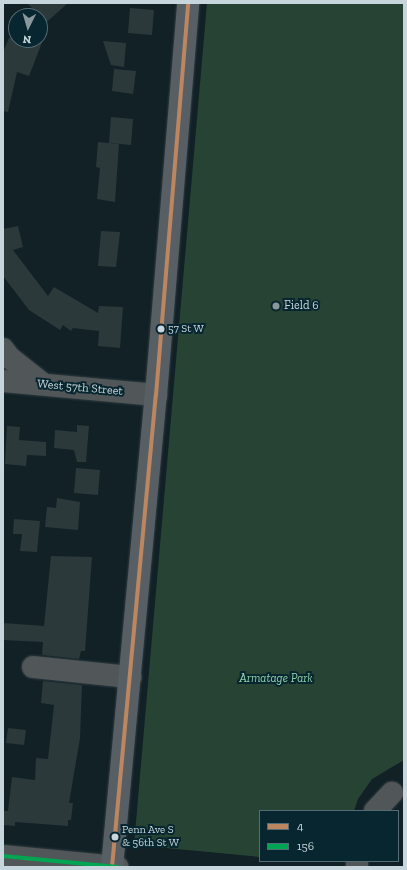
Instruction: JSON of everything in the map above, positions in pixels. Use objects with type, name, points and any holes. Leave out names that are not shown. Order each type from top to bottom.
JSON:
[{"type":"main road","points":[[112,867],[156,395],[188,3]]},
{"type":"street","points":[[3,349],[10,358],[43,384]]},
{"type":"street","name":"West 57th Street","points":[[3,381],[156,395]]},
{"type":"street","points":[[33,667],[130,677]]},
{"type":"street","points":[[376,810],[392,793]]},
{"type":"street","points":[[3,856],[118,867]]},
{"type":"green space","name":"Armatage Park","points":[[207,3],[404,3],[404,760],[372,779],[358,799],[354,810],[259,810],[259,857],[134,845]]},
{"type":"building","points":[[27,3],[68,3],[48,21],[48,8],[32,8]]},
{"type":"building","points":[[130,8],[154,10],[152,35],[128,33]]},
{"type":"building","points":[[8,40],[8,48],[40,48],[29,76],[17,72],[8,112],[3,111],[3,52]]},
{"type":"building","points":[[103,41],[126,43],[124,67],[111,65]]},
{"type":"building","points":[[114,69],[136,71],[133,94],[112,91]]},
{"type":"building","points":[[111,117],[133,119],[131,145],[109,143]]},
{"type":"building","points":[[98,142],[119,144],[115,202],[97,199],[100,168],[96,167]]},
{"type":"building","points":[[18,226],[23,247],[13,250],[48,296],[54,287],[98,313],[99,306],[123,307],[120,348],[98,346],[99,331],[73,328],[71,331],[63,325],[60,330],[29,310],[3,276],[3,229]]},
{"type":"building","points":[[101,231],[120,232],[116,267],[98,266]]},
{"type":"building","points":[[77,425],[89,426],[86,462],[77,462],[74,450],[54,448],[55,430],[77,432]]},
{"type":"building","points":[[7,426],[20,427],[19,440],[46,442],[46,456],[27,455],[26,466],[5,464]]},
{"type":"building","points":[[76,468],[100,470],[98,495],[74,493]]},
{"type":"building","points":[[57,498],[80,502],[78,530],[45,527],[47,507],[56,508]]},
{"type":"building","points":[[14,519],[40,521],[37,552],[20,551],[22,534],[13,534]]},
{"type":"building","points":[[51,556],[92,557],[85,651],[81,651],[79,659],[42,655],[43,642],[3,640],[3,623],[44,626]]},
{"type":"building","points":[[43,681],[82,685],[80,738],[69,803],[73,803],[71,820],[68,820],[68,826],[15,822],[15,826],[3,825],[4,811],[8,811],[12,777],[35,780],[36,758],[48,759],[54,705],[41,703]]},
{"type":"building","points":[[8,728],[26,730],[24,745],[6,743]]},
{"type":"transit line","name":"4","points":[[112,867],[156,395],[188,3]]},
{"type":"transit line","name":"156","points":[[3,856],[117,867]]},
{"type":"place","name":"Field 6","points":[[276,306]]},
{"type":"place","name":"57 St W","points":[[161,329]]},
{"type":"place","name":"Penn Ave S & 56th St W","points":[[115,837]]}]
